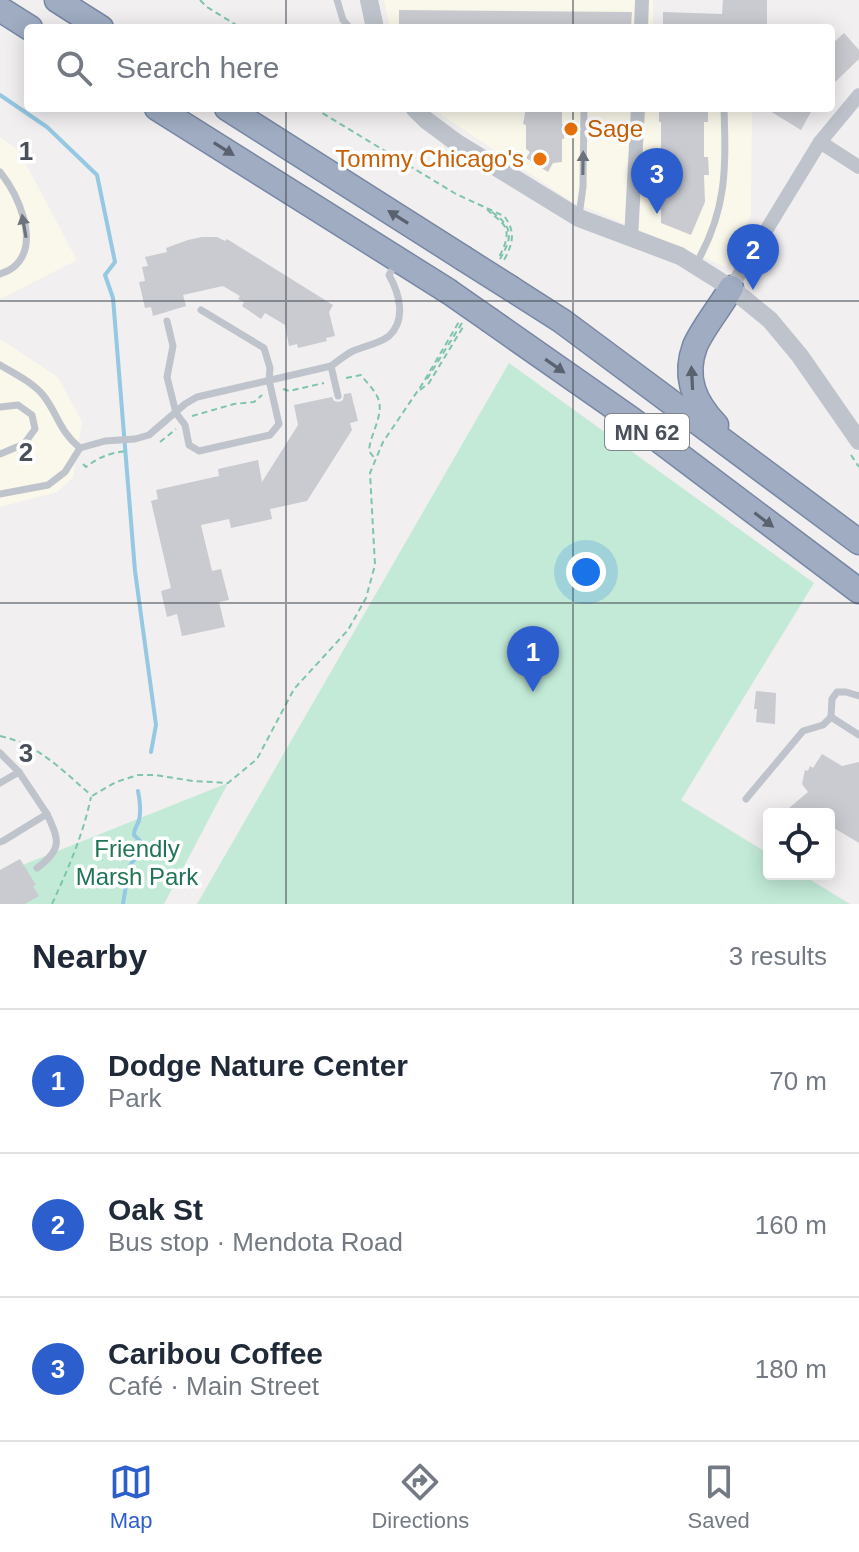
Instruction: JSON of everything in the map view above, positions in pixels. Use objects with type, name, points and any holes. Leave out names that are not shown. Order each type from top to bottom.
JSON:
[{"type":"highway","points":[[57,0],[94,24]]},
{"type":"highway","points":[[81,0],[96,24]]},
{"type":"highway","points":[[0,9],[24,24]]},
{"type":"highway","name":"MN 62","points":[[163,112],[448,291],[631,419],[859,591]]},
{"type":"highway","name":"MN 62","points":[[233,112],[562,321],[859,542]]},
{"type":"highway","points":[[731,288],[695,346],[691,366],[692,390],[701,410],[752,461]]},
{"type":"street","points":[[369,0],[374,24]]},
{"type":"street","points":[[641,24],[642,0]]},
{"type":"street","points":[[731,288],[820,142],[859,95]]},
{"type":"street","points":[[418,112],[457,143],[579,218],[680,256],[731,288],[770,320],[800,356],[859,441]]},
{"type":"street","points":[[631,238],[638,112]]},
{"type":"street","points":[[820,142],[859,167]]},
{"type":"lane","points":[[337,0],[346,24]]},
{"type":"lane","points":[[579,218],[583,187],[584,112]]},
{"type":"lane","points":[[695,266],[709,241],[724,183],[724,112]]},
{"type":"lane","points":[[0,172],[25,220],[27,240],[22,258],[15,267],[0,274]]},
{"type":"lane","points":[[0,494],[48,485],[65,472],[83,448],[105,441],[149,435],[197,397],[331,366],[349,353],[388,336],[394,329],[400,304],[389,275],[399,260]]},
{"type":"lane","points":[[167,321],[173,346],[167,377],[176,413],[185,425],[189,445],[199,451],[270,435],[279,424],[264,348],[201,310]]},
{"type":"lane","points":[[0,365],[43,396],[67,438],[83,448]]},
{"type":"lane","points":[[331,366],[338,396]]},
{"type":"lane","points":[[0,407],[18,405],[32,415],[35,429],[24,444],[0,454]]},
{"type":"lane","points":[[746,799],[803,731],[823,725],[831,717],[832,699],[837,692],[859,696]]},
{"type":"lane","points":[[831,717],[859,735]]},
{"type":"lane","points":[[0,753],[19,772],[47,814],[57,836],[56,850],[37,868]]},
{"type":"lane","points":[[0,783],[19,772]]},
{"type":"lane","points":[[0,842],[47,814]]},
{"type":"path","points":[[200,0],[233,23]]},
{"type":"path","points":[[321,112],[456,194],[487,209]]},
{"type":"path","points":[[343,379],[361,375],[378,398],[380,409],[369,441],[369,451],[376,460]]},
{"type":"path","points":[[52,904],[79,843],[92,796],[116,782],[138,775],[228,783],[257,759],[294,689],[348,630],[366,598],[375,565],[370,473],[383,442],[424,380],[429,378]]},
{"type":"path","points":[[281,389],[289,391],[329,381]]},
{"type":"path","points":[[192,416],[234,404],[254,402],[262,395]]},
{"type":"path","points":[[160,442],[177,428]]},
{"type":"path","points":[[83,464],[86,467],[98,457],[135,450]]},
{"type":"path","points":[[0,736],[16,739],[35,750],[61,767],[92,796]]},
{"type":"shaded area","points":[[384,0],[653,0],[653,24],[389,24]]},
{"type":"shaded area","points":[[437,112],[752,112],[751,216],[726,267],[571,201]]},
{"type":"shaded area","points":[[0,137],[19,151],[77,260],[0,299]]},
{"type":"shaded area","points":[[0,339],[58,377],[82,422],[73,478],[57,492],[0,507]]},
{"type":"green space","points":[[509,363],[814,583],[681,800],[763,850],[763,880],[811,880],[850,904],[197,904]]},
{"type":"green space","name":"Friendly Marsh Park","points":[[228,783],[164,904],[0,904],[0,874]]},
{"type":"building","points":[[723,0],[767,0],[767,24],[663,24],[663,12],[722,14]]},
{"type":"building","points":[[399,10],[632,12],[631,24],[399,24]]},
{"type":"building","points":[[844,33],[859,50],[859,59],[835,82],[835,41]]},
{"type":"building","points":[[525,112],[562,112],[562,124],[565,124],[562,162],[553,163],[548,172],[526,158],[530,152],[526,149],[526,125],[523,124]]},
{"type":"building","points":[[659,112],[708,112],[708,122],[704,122],[704,157],[708,157],[709,175],[704,175],[705,202],[691,235],[661,223],[661,210],[658,210],[658,195],[661,195]]},
{"type":"building","points":[[772,112],[811,112],[801,130]]},
{"type":"building","points":[[202,237],[227,239],[333,305],[329,312],[335,336],[298,348],[297,344],[289,346],[285,325],[265,313],[261,319],[242,306],[244,302],[238,299],[240,296],[223,286],[183,295],[186,306],[153,316],[151,307],[145,308],[139,282],[145,281],[142,267],[148,266],[145,257],[167,252],[166,248]]},
{"type":"building","points":[[351,393],[358,421],[350,423],[352,430],[307,501],[270,509],[272,519],[231,528],[229,519],[201,525],[212,571],[221,569],[229,600],[219,602],[225,627],[182,636],[177,614],[167,617],[161,591],[171,588],[151,501],[158,499],[156,490],[219,476],[218,469],[258,460],[262,482],[298,425],[294,405],[332,397],[339,402],[344,394]]},
{"type":"building","points":[[756,691],[776,693],[775,724],[756,722]]},
{"type":"building","points":[[822,754],[842,766],[859,762],[859,843],[835,829],[835,808],[789,808],[808,792],[802,784],[805,770],[808,771],[810,766],[813,768]]},
{"type":"building","points":[[20,859],[39,896],[25,904],[0,904],[0,870]]},
{"type":"waterway","points":[[0,95],[24,111]]},
{"type":"waterway","points":[[25,112],[47,127],[97,175],[115,262],[105,275],[113,298],[135,571],[156,725],[151,752]]},
{"type":"waterway","points":[[123,904],[129,867],[145,850],[134,835],[140,815],[138,791]]},
{"type":"place","name":"Sage","points":[[571,129]]},
{"type":"place","name":"Tommy Chicago's","points":[[540,159]]},
{"type":"place","name":"Caribou Coffee","points":[[657,214]]},
{"type":"place","name":"Oak St","points":[[753,290]]},
{"type":"place","name":"Dodge Nature Center","points":[[533,692]]}]
